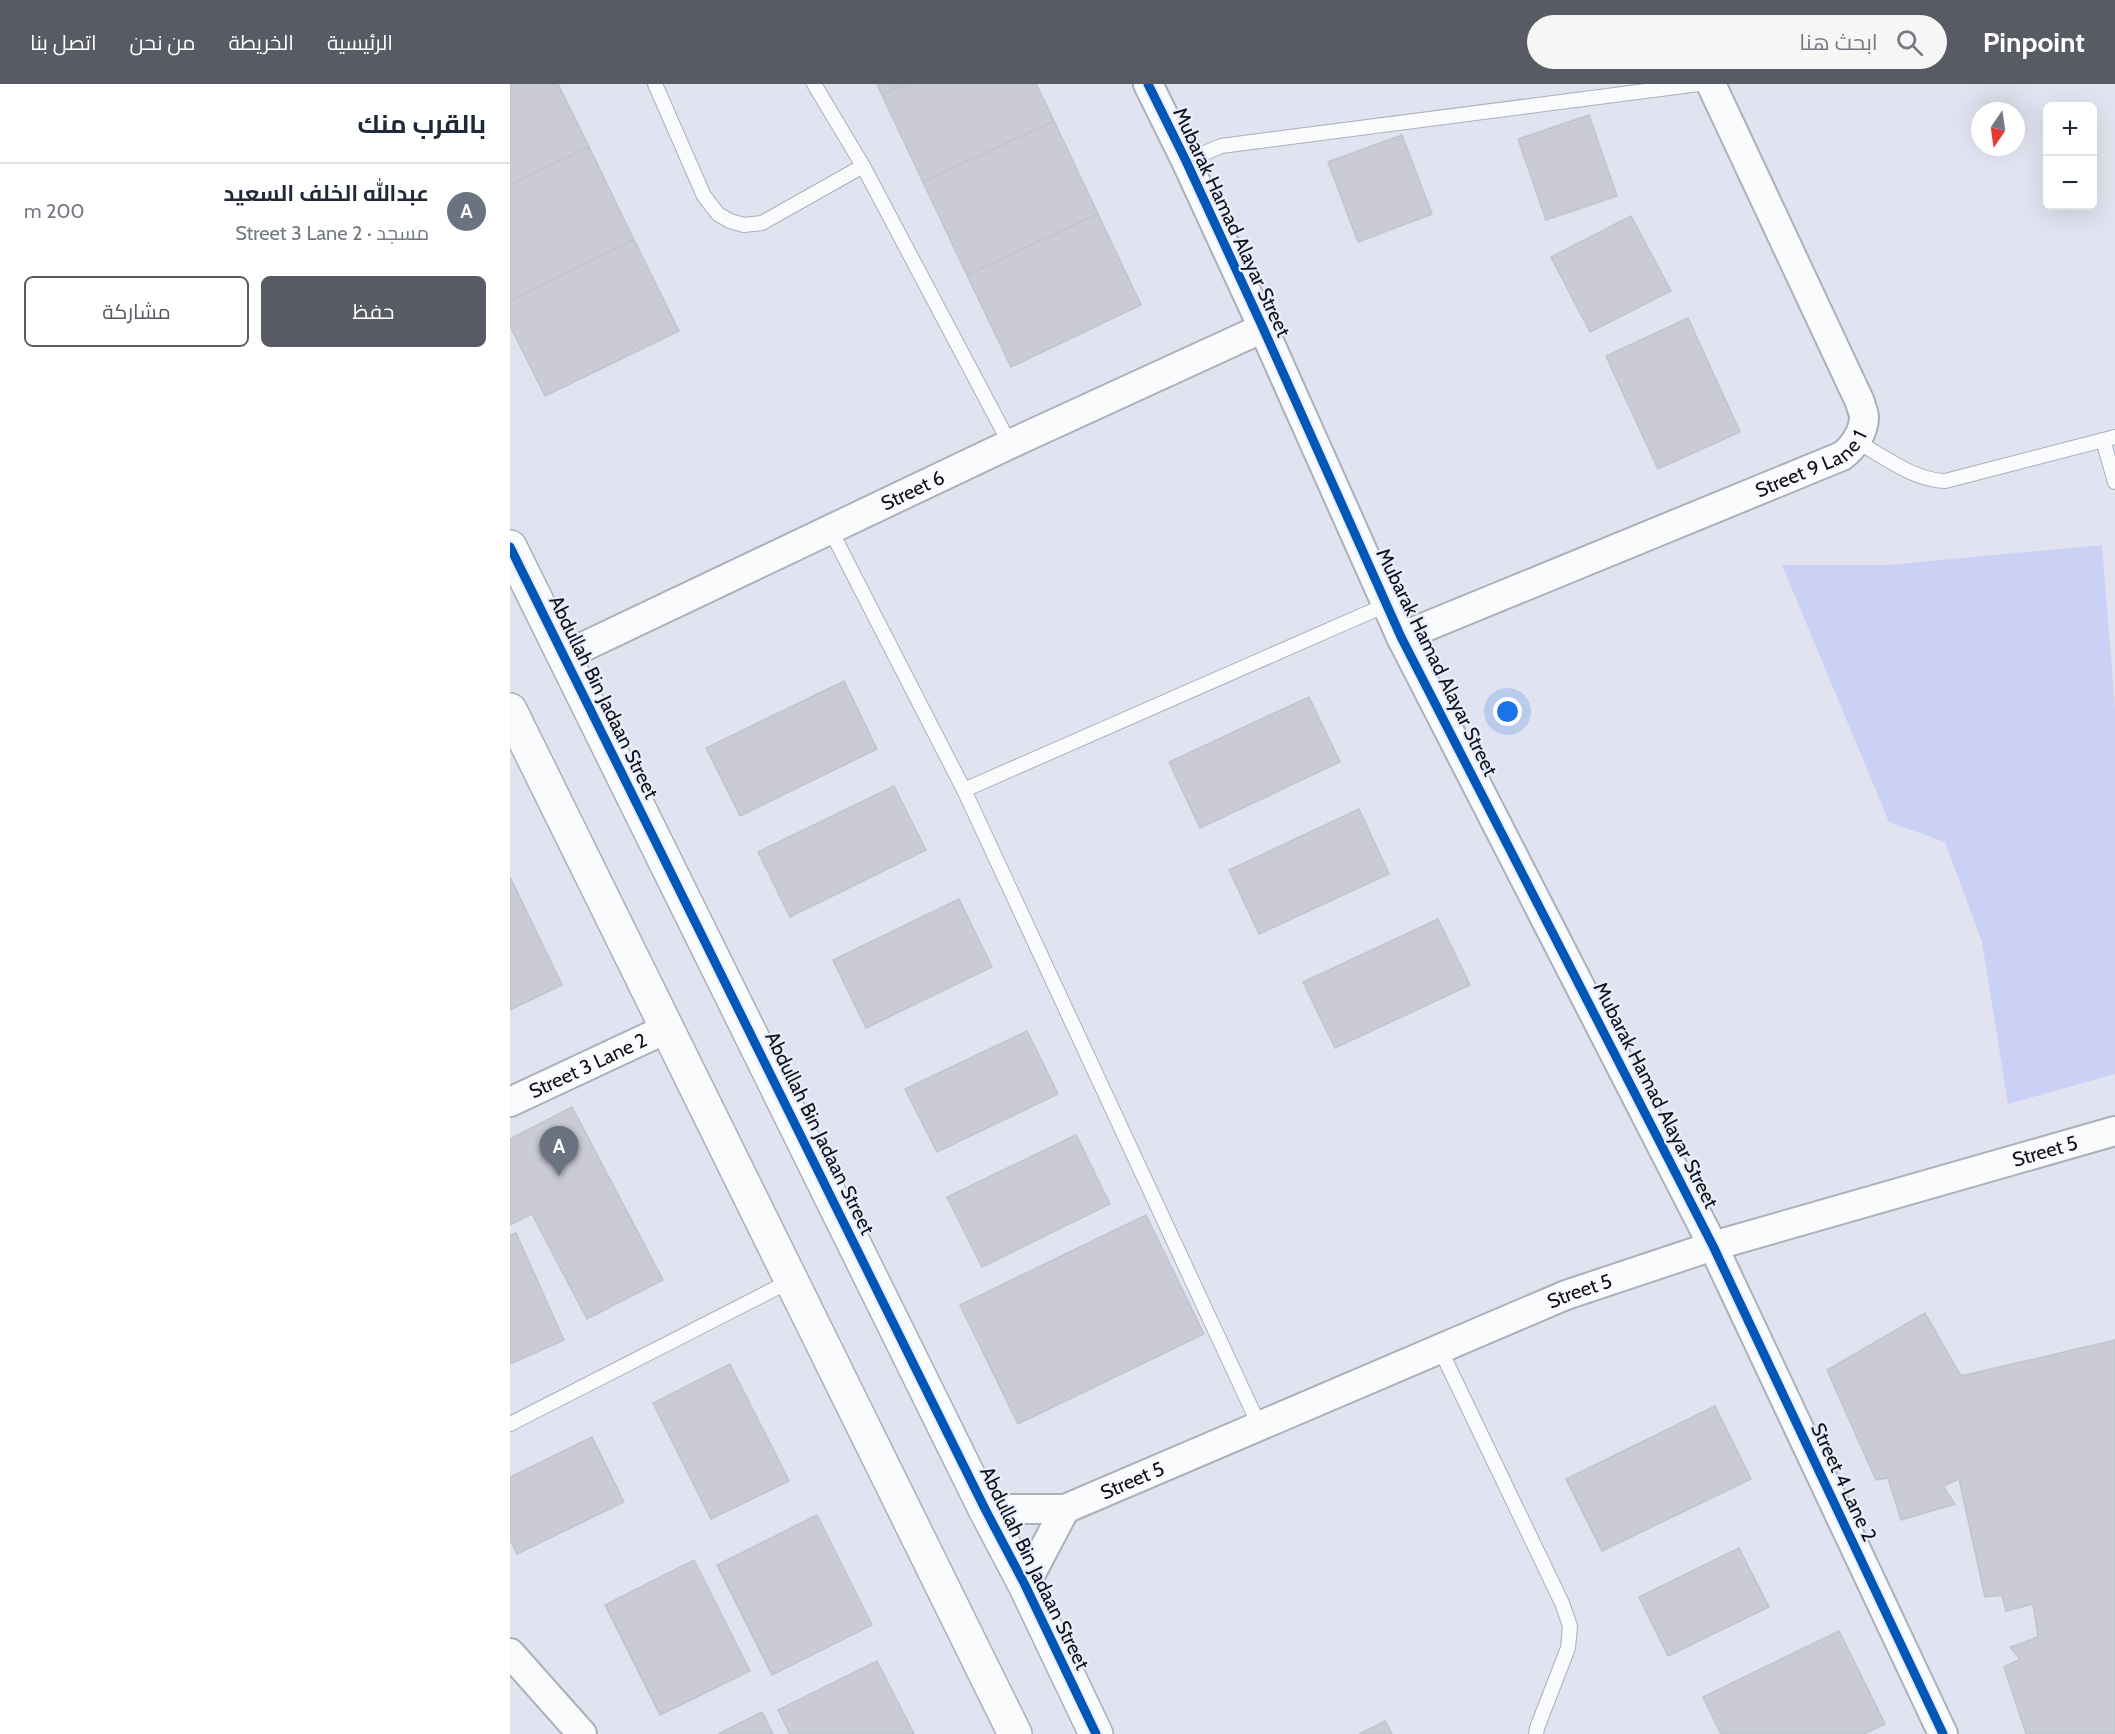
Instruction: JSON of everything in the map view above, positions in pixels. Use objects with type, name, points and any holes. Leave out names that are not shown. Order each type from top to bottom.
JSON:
[{"type":"street","name":"Mubarak Hamad Alayar Street","points":[[1148,84],[1263,328],[1401,637],[1713,1246]]},
{"type":"street","name":"Street 9 Lane 1","points":[[1401,637],[1842,456],[1851,449],[1856,441],[1864,417],[1860,402],[1711,84]]},
{"type":"street","name":"Street 6","points":[[564,656],[1010,444],[1263,328]]},
{"type":"street","name":"Abdullah Bin Jadaan Street","points":[[510,547],[1025,1585],[1096,1734]]},
{"type":"street","points":[[510,710],[1015,1734]]},
{"type":"street","name":"Street 3 Lane 2","points":[[510,1102],[666,1029]]},
{"type":"street","name":"Street 5","points":[[986,1509],[1065,1509],[1566,1295],[1713,1246],[2115,1131]]},
{"type":"street","name":"Street 4 Lane 2","points":[[1713,1246],[1942,1734]]},
{"type":"street","points":[[1025,1585],[1065,1509]]},
{"type":"street","points":[[510,1653],[582,1734]]},
{"type":"lane","points":[[655,84],[704,196],[718,214],[730,222],[744,225],[762,223],[864,166]]},
{"type":"lane","points":[[814,84],[864,166],[1010,444]]},
{"type":"lane","points":[[1186,161],[1221,146],[1699,84]]},
{"type":"lane","points":[[1856,441],[1919,476],[1945,481],[2109,439],[2115,483]]},
{"type":"lane","points":[[830,529],[964,790],[1260,1427]]},
{"type":"lane","points":[[964,790],[1386,605]]},
{"type":"lane","points":[[510,1424],[790,1281]]},
{"type":"lane","points":[[1440,1350],[1562,1603],[1570,1626],[1568,1648],[1536,1734]]},
{"type":"shaded area","points":[[2102,545],[2115,708],[2115,1074],[2008,1104],[1982,942],[1945,842],[1889,822],[1782,565],[1888,565]]},
{"type":"building","points":[[510,84],[558,84],[589,147],[510,185]]},
{"type":"building","points":[[877,84],[905,84],[882,95]]},
{"type":"building","points":[[905,84],[1036,84],[1054,121],[923,182],[882,95]]},
{"type":"building","points":[[1589,115],[1617,196],[1546,220],[1518,139]]},
{"type":"building","points":[[1054,121],[1098,214],[967,275],[923,182]]},
{"type":"building","points":[[1402,135],[1432,214],[1358,242],[1328,162]]},
{"type":"building","points":[[589,147],[634,240],[510,301],[510,185]]},
{"type":"building","points":[[1098,214],[1141,305],[1011,367],[967,275]]},
{"type":"building","points":[[1631,216],[1671,291],[1590,332],[1551,257]]},
{"type":"building","points":[[634,240],[679,331],[545,396],[510,326],[510,301]]},
{"type":"building","points":[[1688,318],[1740,432],[1658,469],[1606,356]]},
{"type":"building","points":[[844,681],[877,749],[740,816],[706,748]]},
{"type":"building","points":[[1309,697],[1340,762],[1200,828],[1169,762]]},
{"type":"building","points":[[894,786],[926,850],[790,917],[758,852]]},
{"type":"building","points":[[1359,809],[1389,874],[1259,934],[1229,870]]},
{"type":"building","points":[[510,877],[562,985],[510,1010]]},
{"type":"building","points":[[959,899],[992,967],[866,1028],[833,960]]},
{"type":"building","points":[[1438,919],[1470,985],[1335,1048],[1303,982]]},
{"type":"building","points":[[1027,1031],[1058,1094],[937,1152],[905,1089]]},
{"type":"building","points":[[572,1107],[663,1280],[587,1319],[532,1214],[510,1225],[510,1139]]},
{"type":"building","points":[[1076,1135],[1110,1204],[982,1267],[947,1197]]},
{"type":"building","points":[[1146,1215],[1204,1334],[1018,1424],[960,1305]]},
{"type":"building","points":[[516,1233],[564,1340],[510,1364],[510,1235]]},
{"type":"building","points":[[1925,1313],[1961,1376],[2115,1340],[2115,1734],[2026,1734],[2004,1667],[2020,1659],[2010,1647],[2038,1637],[2033,1604],[2006,1611],[2002,1595],[1985,1597],[1959,1479],[1943,1486],[1955,1504],[1901,1520],[1888,1478],[1876,1480],[1827,1370]]},
{"type":"building","points":[[730,1364],[789,1481],[711,1519],[653,1403]]},
{"type":"building","points":[[1715,1406],[1751,1479],[1602,1551],[1566,1479]]},
{"type":"building","points":[[592,1437],[624,1502],[517,1554],[510,1540],[510,1477]]},
{"type":"building","points":[[817,1515],[872,1625],[772,1675],[717,1565]]},
{"type":"building","points":[[1739,1548],[1769,1607],[1668,1656],[1639,1597]]},
{"type":"building","points":[[694,1560],[750,1671],[660,1715],[605,1605]]},
{"type":"building","points":[[1839,1631],[1885,1724],[1864,1734],[1721,1734],[1703,1697]]},
{"type":"building","points":[[877,1661],[914,1734],[790,1734],[778,1710]]},
{"type":"building","points":[[762,1712],[773,1734],[718,1734]]},
{"type":"building","points":[[1385,1721],[1392,1734],[1359,1734]]},
{"type":"cycle path","points":[[1148,84],[1263,328],[1401,637],[1713,1246],[1943,1734]]},
{"type":"cycle path","points":[[510,547],[985,1509],[1025,1585],[1096,1734]]},
{"type":"place","name":"عبدالله الخلف السعيد","points":[[559,1176]]}]
